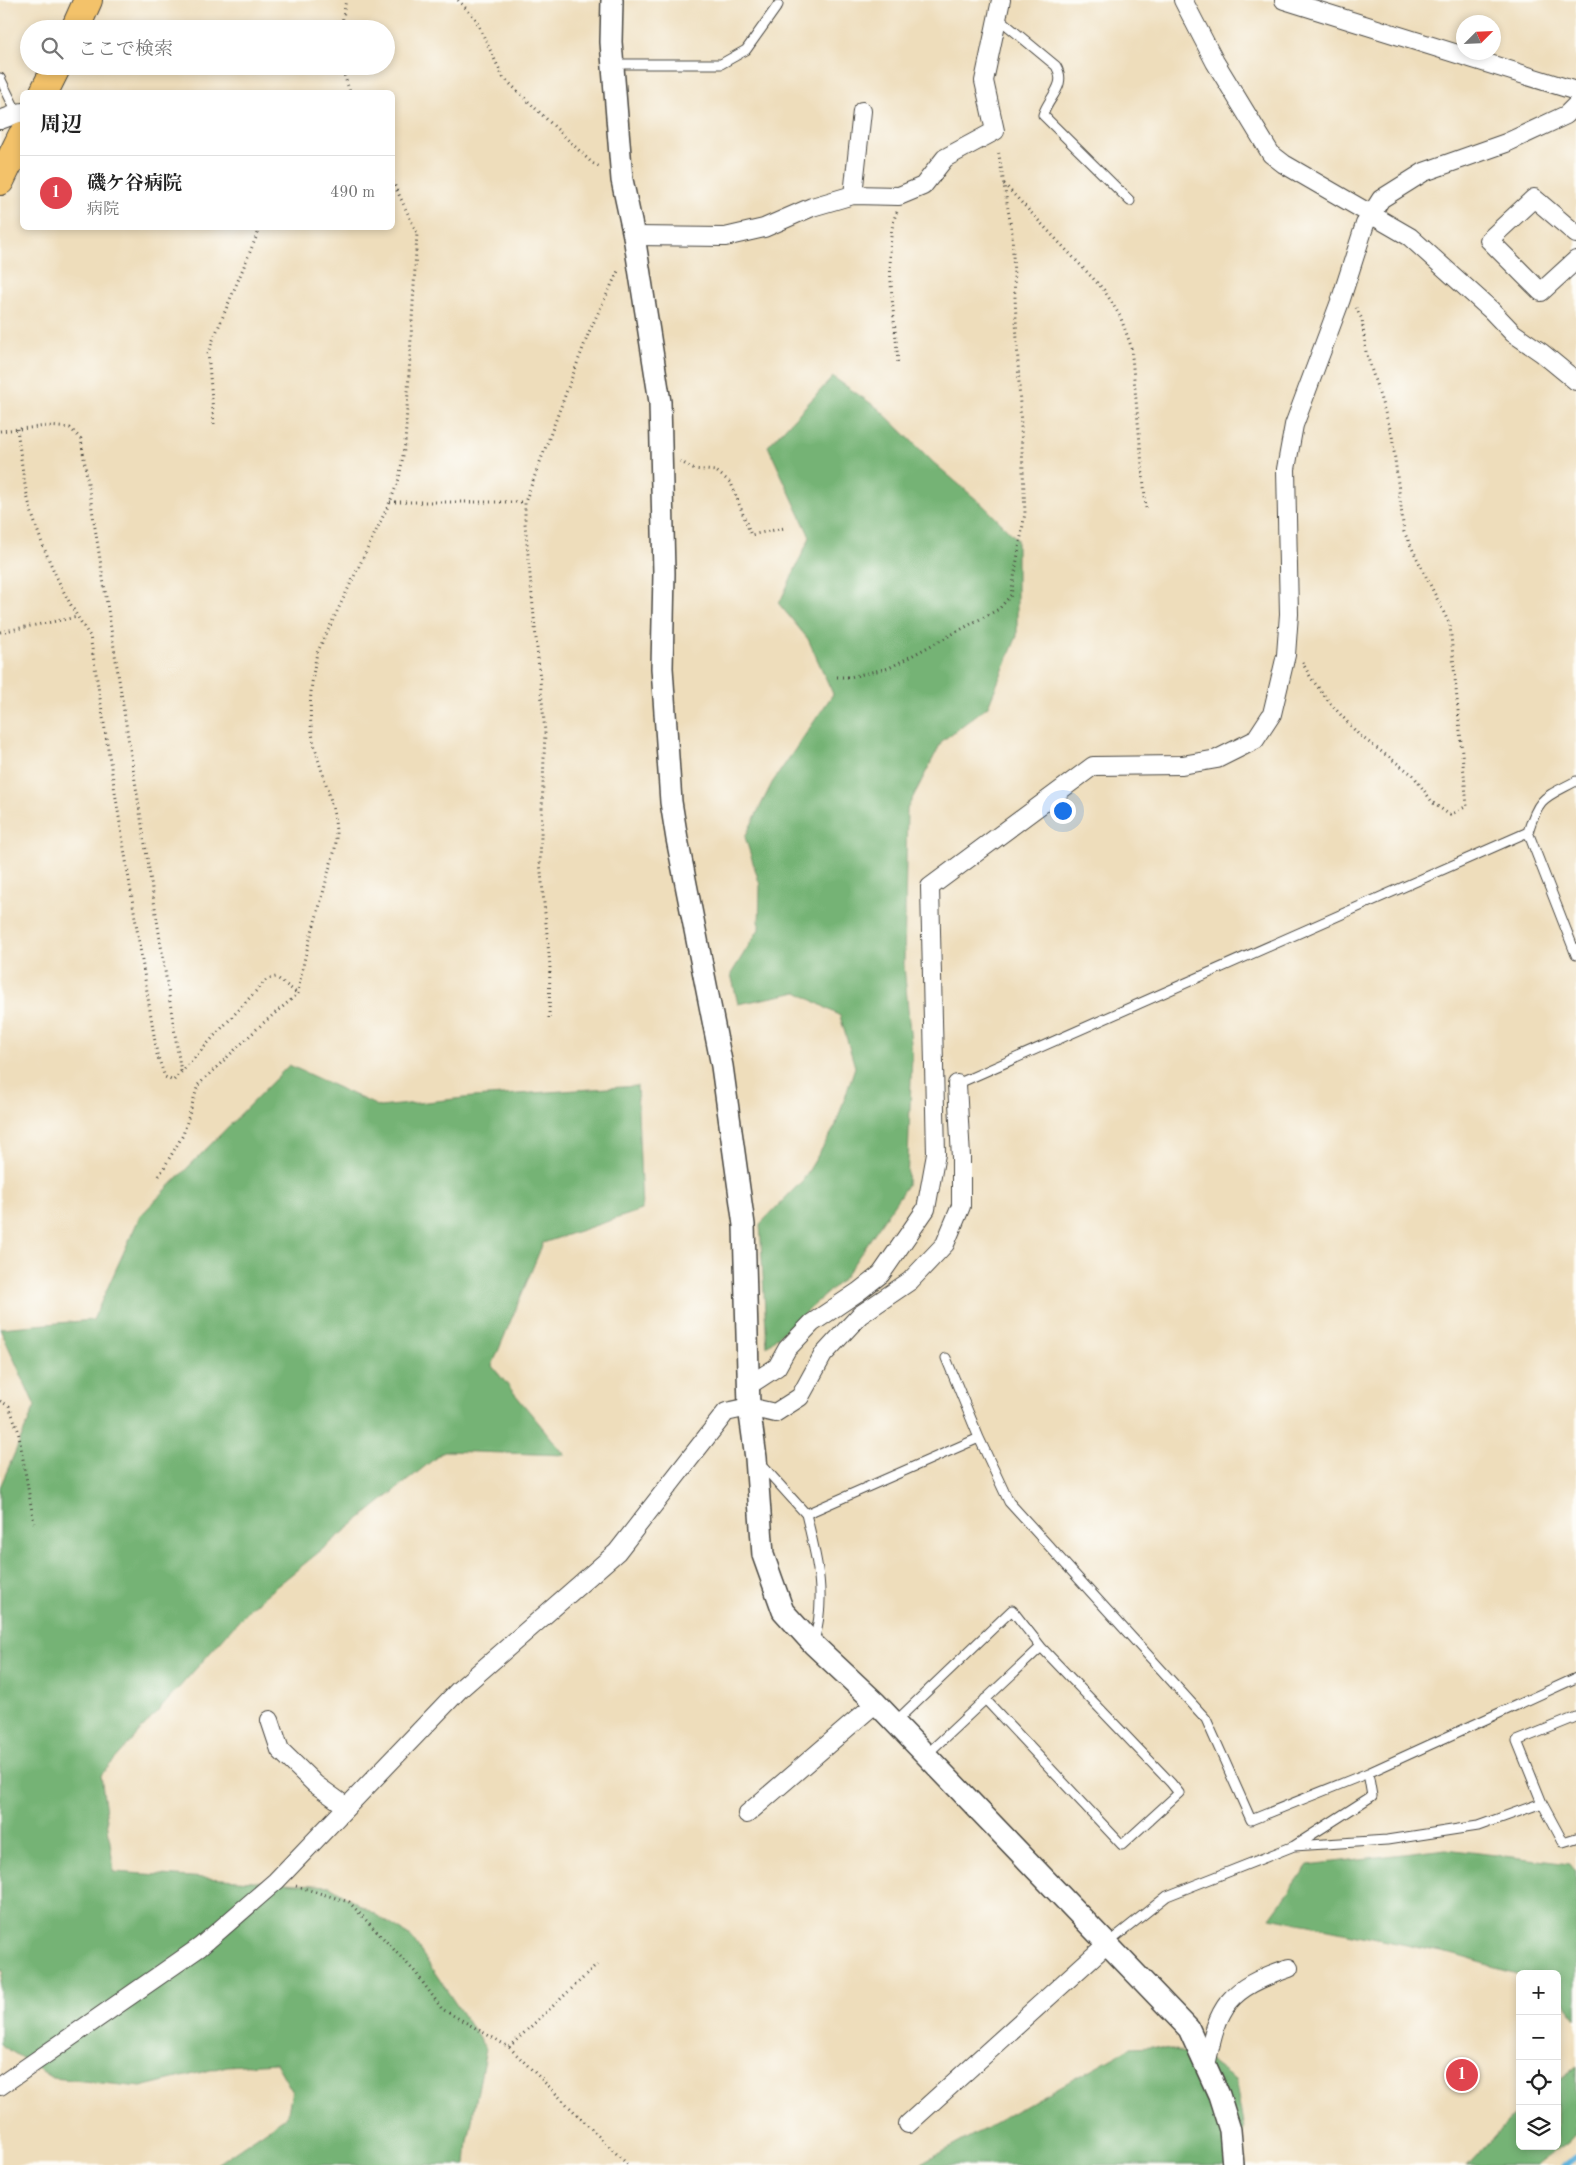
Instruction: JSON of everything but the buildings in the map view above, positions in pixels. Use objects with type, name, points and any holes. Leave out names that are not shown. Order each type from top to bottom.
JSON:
[{"type":"main road","points":[[78,20],[88,0]]},
{"type":"main road","points":[[45,90],[52,75]]},
{"type":"main road","points":[[0,181],[20,123]]},
{"type":"street","points":[[612,0],[613,64],[622,180],[634,236],[660,402],[664,573],[662,668],[671,802],[722,1066],[744,1225],[749,1407],[756,1458],[763,1555],[783,1611],[813,1644],[895,1722],[1189,2029],[1206,2066],[1230,2130],[1233,2165]]},
{"type":"street","points":[[1183,0],[1215,62],[1271,154],[1410,237],[1491,310],[1513,333],[1542,353],[1576,381]]},
{"type":"street","points":[[1284,0],[1576,91]]},
{"type":"street","points":[[634,236],[725,237],[764,228],[812,207],[852,195],[899,196],[923,186],[945,158],[995,131],[984,81],[999,8]]},
{"type":"street","points":[[748,1386],[777,1367],[786,1349],[812,1323],[858,1292],[880,1274],[926,1209],[936,1154],[930,887],[1093,766],[1182,765],[1217,759],[1255,740],[1272,714],[1286,655],[1290,614],[1286,470],[1294,425],[1345,288],[1366,224],[1381,199],[1424,172],[1506,143],[1566,115],[1576,105]]},
{"type":"street","points":[[852,195],[862,111]]},
{"type":"street","points":[[0,120],[20,120]]},
{"type":"street","points":[[1576,234],[1568,217],[1534,198],[1489,240],[1541,292],[1576,260]]},
{"type":"street","points":[[0,2086],[200,1947],[276,1881],[459,1690],[617,1552],[726,1412],[749,1407],[775,1413],[800,1397],[823,1355],[860,1315],[910,1282],[945,1244],[961,1206],[961,1158],[957,1084]]},
{"type":"street","points":[[747,1814],[876,1703]]},
{"type":"street","points":[[270,1720],[280,1750],[315,1784],[347,1807]]},
{"type":"street","points":[[908,2124],[1108,1943]]},
{"type":"street","points":[[1206,2066],[1212,2032],[1219,2014],[1230,2000],[1244,1988],[1288,1968]]},
{"type":"lane","points":[[613,64],[721,64],[746,50],[778,5]]},
{"type":"lane","points":[[999,8],[1056,66],[1061,75],[1060,84],[1043,116],[1130,201]]},
{"type":"lane","points":[[0,78],[20,118]]},
{"type":"lane","points":[[1576,781],[1543,799],[1535,809],[1528,832],[1576,955]]},
{"type":"lane","points":[[957,1084],[1528,832]]},
{"type":"lane","points":[[946,1358],[1008,1502],[1206,1719],[1251,1820],[1368,1772],[1576,1678]]},
{"type":"lane","points":[[806,1514],[979,1438]]},
{"type":"lane","points":[[756,1458],[806,1514],[822,1586],[817,1629],[813,1644]]},
{"type":"lane","points":[[895,1722],[1012,1610],[1041,1647],[1171,1782],[1179,1793],[1122,1846],[985,1699]]},
{"type":"lane","points":[[926,1755],[1041,1647]]},
{"type":"lane","points":[[1576,1717],[1517,1741],[1542,1803],[1563,1842],[1576,1838]]},
{"type":"lane","points":[[1108,1943],[1167,1896],[1294,1846],[1372,1796],[1368,1772]]},
{"type":"lane","points":[[1294,1846],[1387,1840],[1478,1826],[1542,1803]]},
{"type":"path","points":[[343,20],[346,0]]},
{"type":"path","points":[[458,0],[475,18],[503,77],[592,163],[622,180]]},
{"type":"path","points":[[343,75],[349,90]]},
{"type":"path","points":[[837,677],[850,677],[889,668],[999,609],[1011,595],[1025,513],[1012,233],[995,131]]},
{"type":"path","points":[[1003,184],[1104,290],[1120,316],[1131,346],[1146,508]]},
{"type":"path","points":[[160,1176],[183,1135],[198,1085],[261,1025],[298,994],[301,972],[324,892],[336,840],[332,810],[314,743],[310,697],[317,653],[390,502],[399,479],[405,444],[417,233],[395,186]]},
{"type":"path","points":[[898,363],[890,257],[894,216],[906,193]]},
{"type":"path","points":[[214,424],[208,352],[259,230]]},
{"type":"path","points":[[550,1018],[550,965],[540,862],[546,732],[525,523],[525,502],[589,332],[634,236]]},
{"type":"path","points":[[1287,640],[1325,697],[1359,735],[1413,775],[1433,802],[1450,815],[1467,806],[1450,625],[1404,532],[1392,435],[1366,352],[1362,319],[1345,288]]},
{"type":"path","points":[[0,431],[48,426],[70,428],[81,438],[181,1073]]},
{"type":"path","points":[[17,429],[26,491],[44,543],[77,617],[90,636],[157,1054],[165,1077],[174,1081],[267,979],[276,977],[298,994]]},
{"type":"path","points":[[661,448],[693,469],[716,471],[731,482],[751,535],[784,528]]},
{"type":"path","points":[[390,502],[525,502]]},
{"type":"path","points":[[0,632],[77,617]]},
{"type":"path","points":[[0,1401],[9,1406],[18,1430],[34,1523]]},
{"type":"path","points":[[276,1881],[324,1892],[349,1902],[416,1973],[442,2009],[509,2047],[628,2165]]},
{"type":"path","points":[[509,2047],[597,1965]]},
{"type":"green space","points":[[833,377],[879,409],[934,463],[984,506],[1017,539],[1017,636],[988,706],[942,741],[907,809],[904,965],[912,1054],[907,1185],[844,1278],[767,1346],[760,1224],[803,1180],[835,1127],[855,1067],[840,1016],[798,992],[738,1004],[731,974],[759,929],[760,885],[745,837],[772,783],[833,694],[808,639],[779,604],[810,537],[768,446]]},
{"type":"green space","points":[[289,1065],[380,1107],[473,1097],[637,1086],[642,1210],[543,1243],[492,1366],[565,1455],[444,1451],[251,1607],[101,1775],[114,1872],[330,1886],[411,1937],[486,2049],[468,2141],[466,2165],[215,2165],[287,2116],[292,2091],[276,2063],[227,2066],[141,2087],[53,2078],[0,2044],[0,1987],[3,1969],[0,1970],[0,1487],[35,1406],[0,1328],[93,1320],[140,1216]]},
{"type":"green space","points":[[1446,1849],[1570,1864],[1576,1872],[1576,2018],[1561,1998],[1561,1970],[1516,1970],[1516,1973],[1455,1955],[1270,1917],[1308,1865]]},
{"type":"green space","points":[[1153,2046],[1201,2055],[1235,2080],[1244,2129],[1228,2165],[919,2165],[1131,2047]]},
{"type":"green space","points":[[1576,2068],[1576,2135],[1561,2146],[1561,2105],[1561,2079]]},
{"type":"green space","points":[[1516,2113],[1516,2150],[1556,2150],[1536,2165],[1468,2165]]},
{"type":"waterway","points":[[1565,2165],[1576,2157]]},
{"type":"place","name":"磯ケ谷病院","points":[[1462,2075]]}]
